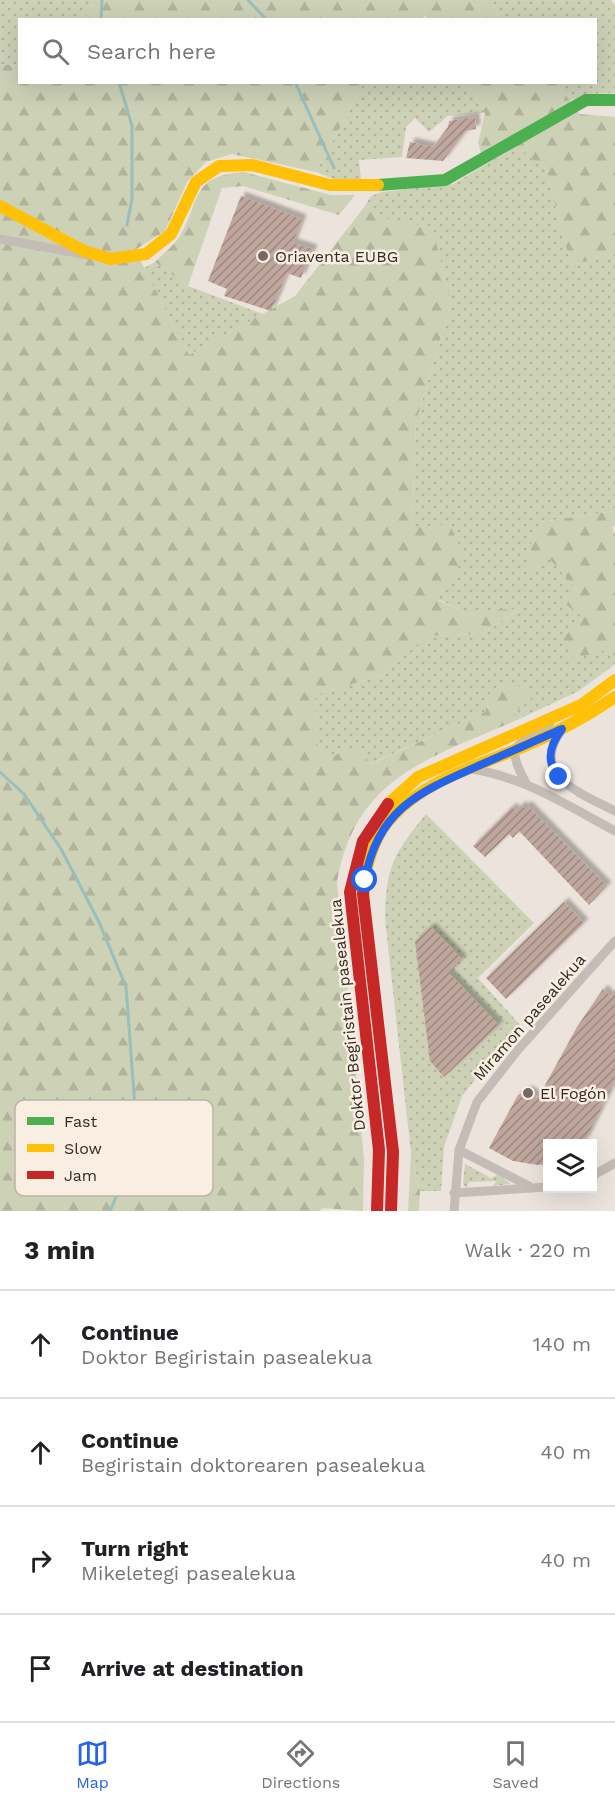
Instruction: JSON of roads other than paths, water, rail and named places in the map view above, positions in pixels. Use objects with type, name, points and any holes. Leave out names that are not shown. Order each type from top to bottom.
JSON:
[{"type":"main road","points":[[0,206],[84,252],[111,259],[146,254],[171,234],[196,183],[219,166],[252,165],[330,185],[391,185],[445,180],[586,100],[615,100]]},
{"type":"main road","name":"Doktor Begiristain pasealekua","points":[[377,1211],[380,1180],[379,1150],[350,899],[351,878],[359,848],[378,813],[395,793],[418,777],[581,705],[615,680]]},
{"type":"main road","points":[[514,750],[591,714],[615,697]]},
{"type":"main road","name":"Doktor Begiristain pasealekua","points":[[391,1211],[393,1152],[364,908],[366,873],[379,835],[395,812],[421,791],[514,750]]},
{"type":"street","points":[[0,239],[111,259]]},
{"type":"street","name":"Doktor Begiristain pasealekua","points":[[514,750],[527,737],[558,715]]},
{"type":"street","points":[[562,729],[551,748],[554,771],[567,784],[615,811]]},
{"type":"street","points":[[514,750],[513,758],[526,783]]},
{"type":"street","points":[[470,769],[506,776],[526,783],[615,831]]},
{"type":"street","name":"Miramon pasealekua","points":[[454,1211],[459,1150],[467,1123],[486,1088],[615,941]]},
{"type":"street","points":[[459,1150],[529,1186]]},
{"type":"street","points":[[597,1173],[615,1163]]},
{"type":"street","points":[[454,1193],[543,1187]]},
{"type":"waterway","points":[[101,18],[102,0]]},
{"type":"waterway","points":[[248,0],[265,18]]},
{"type":"waterway","points":[[120,84],[132,126],[132,199],[127,225]]},
{"type":"waterway","points":[[296,84],[334,168]]},
{"type":"waterway","points":[[0,772],[24,794],[61,849],[99,922],[126,987],[134,1100]]},
{"type":"waterway","points":[[110,1211],[117,1196]]},
{"type":"place","name":"Oriaventa EUBG","points":[[263,256]]},
{"type":"place","name":"El Fogón","points":[[528,1093]]}]
